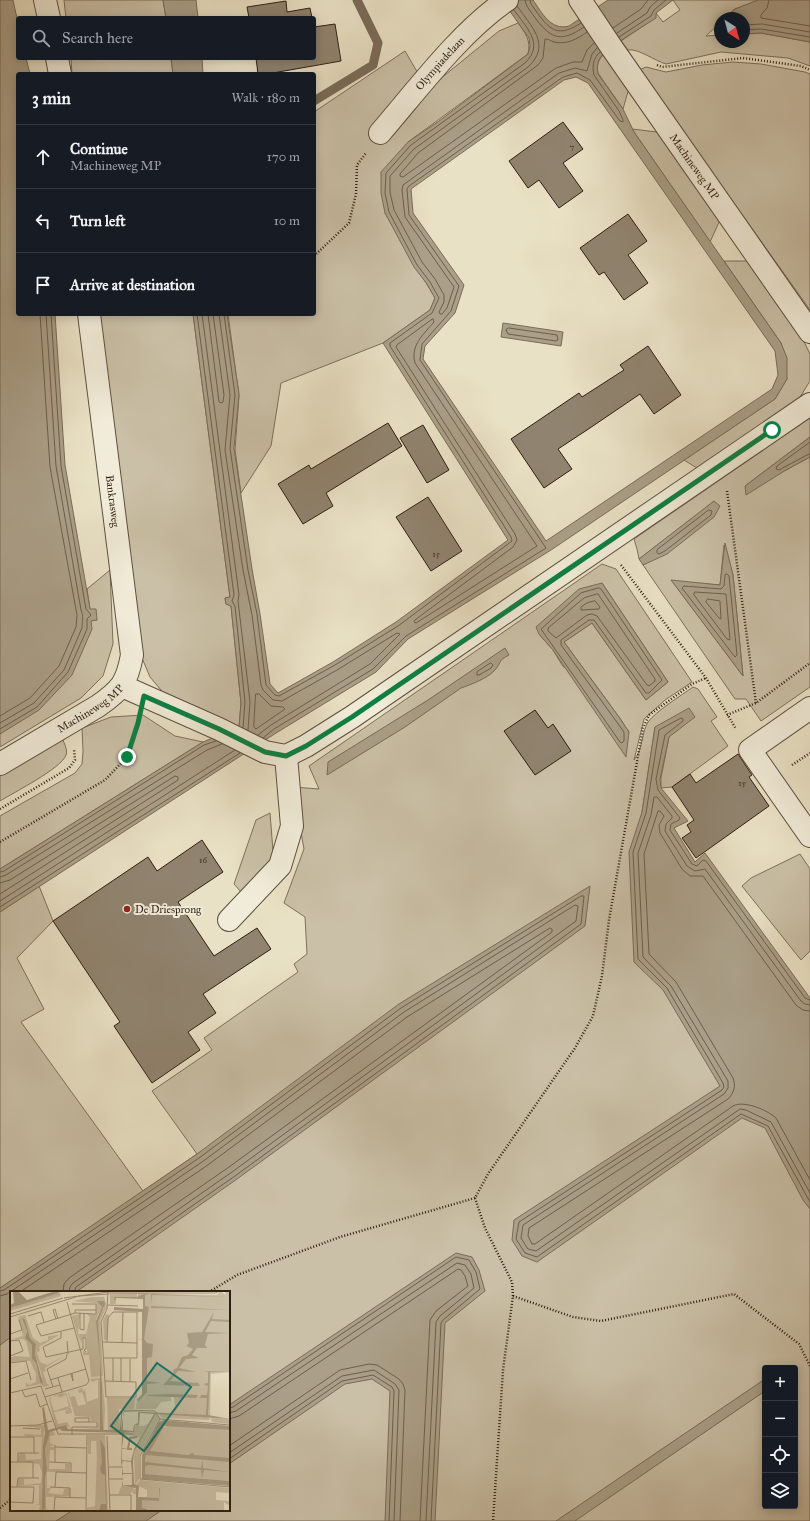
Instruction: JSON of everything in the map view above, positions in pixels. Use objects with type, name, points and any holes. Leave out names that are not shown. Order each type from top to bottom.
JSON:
[{"type":"street","points":[[45,0],[49,16]]},
{"type":"street","name":"Olympiadelaan","points":[[380,133],[458,42],[503,3]]},
{"type":"street","name":"Machineweg MP","points":[[584,6],[810,332]]},
{"type":"street","points":[[57,60],[60,72]]},
{"type":"street","name":"Bankrasweg","points":[[89,316],[132,655],[129,670],[122,686]]},
{"type":"street","points":[[229,920],[280,866],[292,826],[276,754],[306,746],[352,717],[810,404]]},
{"type":"street","name":"Machineweg MP","points":[[0,764],[98,706],[112,696],[122,686],[276,754]]},
{"type":"street","points":[[810,708],[750,750],[810,836]]},
{"type":"path","points":[[618,56],[648,60],[662,67],[743,58],[801,66],[810,70]]},
{"type":"path","points":[[316,254],[350,223],[356,194],[357,165],[380,133]]},
{"type":"path","points":[[723,463],[756,703]]},
{"type":"path","points":[[606,543],[706,678],[727,715],[750,750]]},
{"type":"path","points":[[727,715],[756,703],[810,663]]},
{"type":"path","points":[[211,1291],[237,1274],[340,1237],[475,1198],[488,1174],[575,1048],[593,1016],[602,976],[610,920],[643,728],[650,715],[692,684],[706,678]]},
{"type":"path","points":[[0,842],[105,780],[127,757],[138,723],[144,696]]},
{"type":"path","points":[[0,809],[69,768],[74,760],[72,721]]},
{"type":"path","points":[[475,1198],[485,1228],[512,1282],[513,1296],[503,1370],[493,1521]]},
{"type":"path","points":[[513,1296],[573,1316],[601,1321],[734,1294],[799,1344],[810,1366]]},
{"type":"path","points":[[0,1508],[10,1500]]},
{"type":"shaded area","points":[[64,0],[163,0],[166,16],[66,16]]},
{"type":"shaded area","points":[[673,0],[760,0],[735,9],[732,12],[714,12],[714,29],[706,36],[714,35],[714,48],[750,48],[750,34],[761,33],[810,42],[810,66],[788,58],[721,52],[666,64],[637,51],[628,50],[621,41],[655,18],[656,13],[663,22],[680,10]]},
{"type":"shaded area","points":[[518,23],[527,37],[529,45],[528,54],[408,142],[385,213],[435,298],[430,310],[383,343],[281,383],[271,446],[241,493],[235,450],[239,396],[228,316],[316,316],[316,111],[405,51],[419,75],[418,97],[499,31]]},
{"type":"shaded area","points":[[604,54],[629,88],[623,109],[598,73],[598,63]]},
{"type":"shaded area","points":[[71,60],[171,60],[173,72],[72,72]]},
{"type":"shaded area","points":[[733,62],[761,64],[810,74],[810,310],[639,70],[646,67],[666,72],[702,65]]},
{"type":"shaded area","points":[[632,129],[657,132],[720,220],[710,242]]},
{"type":"shaded area","points":[[724,261],[748,261],[798,329],[810,354],[810,381],[797,402],[697,468],[684,460],[775,399],[787,379],[781,343]]},
{"type":"shaded area","points":[[99,316],[193,316],[230,597],[225,598],[226,604],[231,606],[241,703],[239,728],[166,696],[150,677],[142,658]]},
{"type":"shaded area","points":[[810,418],[810,437],[745,486],[786,470],[810,457],[810,687],[761,721],[746,699],[735,699],[643,565],[714,517],[713,502],[639,559],[634,539]],"holes":[[[724,545],[733,575],[743,676],[672,581],[720,585]]]},
{"type":"shaded area","points":[[602,564],[616,569],[692,682],[665,700],[644,719],[634,760],[641,745],[644,731],[648,722],[663,708],[693,687],[698,689],[717,717],[711,721],[728,746],[672,787],[661,788],[661,778],[669,737],[655,727],[642,812],[810,1055],[810,1521],[0,1521],[0,912],[39,886],[53,921],[17,958],[44,1009],[21,1022],[143,1191],[197,1154],[152,1091],[212,1050],[204,1038],[298,972],[294,964],[307,954],[305,917],[284,903],[304,849],[293,787],[319,789],[309,766]],"holes":[[[602,583],[668,682],[646,700],[592,623],[564,642],[629,732],[562,665],[553,650],[539,634]]]},
{"type":"shaded area","points":[[110,570],[113,644],[103,676],[81,698],[0,747],[0,734],[91,620],[97,620],[90,609],[87,589]]},
{"type":"shaded area","points":[[143,715],[175,736],[203,742],[0,869],[0,816],[75,773],[82,764],[82,728],[111,717]]},
{"type":"shaded area","points":[[62,738],[66,746],[66,755],[63,760],[47,773],[0,801],[0,775]]},
{"type":"shaded area","points":[[270,813],[274,864],[242,893],[234,884],[256,820]]},
{"type":"shaded area","points":[[800,854],[810,869],[810,951],[801,960],[742,886],[751,878]]},
{"type":"water","points":[[0,0],[13,0],[16,16],[16,60],[26,60],[30,72],[16,72],[16,316],[55,316],[65,465],[90,609],[96,609],[97,620],[91,621],[92,629],[72,675],[39,710],[0,734]]},
{"type":"water","points":[[163,0],[196,0],[198,16],[166,16]]},
{"type":"water","points":[[502,0],[533,0],[548,20],[557,26],[563,27],[569,26],[608,0],[673,0],[656,13],[656,18],[617,43],[604,54],[598,62],[598,74],[623,109],[634,132],[781,343],[787,358],[787,379],[775,399],[551,550],[408,639],[376,672],[276,733],[0,912],[0,869],[203,742],[239,727],[241,703],[231,606],[226,604],[225,598],[230,597],[193,316],[227,316],[239,394],[234,448],[270,684],[278,693],[333,662],[396,622],[508,540],[383,343],[430,310],[435,298],[427,284],[414,267],[385,213],[381,193],[381,172],[408,142],[439,121],[528,54],[530,46],[529,38]],"holes":[[[576,77],[588,83],[775,351],[778,375],[772,389],[546,541],[423,359],[425,346],[455,313],[464,285],[413,213],[411,189],[564,80]]]},
{"type":"water","points":[[758,0],[810,0],[810,42],[761,33],[750,34],[750,12],[732,12],[735,9]]},
{"type":"water","points":[[171,60],[202,60],[203,72],[173,72]]},
{"type":"water","points":[[503,323],[563,332],[561,346],[501,337]]},
{"type":"water","points":[[810,437],[810,457],[746,495],[745,486]]},
{"type":"water","points":[[714,501],[720,506],[714,517],[667,554],[643,565],[639,559]]},
{"type":"water","points":[[725,543],[733,575],[743,676],[671,580],[720,585]]},
{"type":"water","points":[[602,583],[668,682],[646,700],[592,623],[564,642],[629,732],[626,757],[553,650],[539,634],[536,627],[579,589]]},
{"type":"water","points":[[505,648],[509,655],[501,661],[491,674],[479,681],[461,688],[405,727],[327,775],[328,762],[428,700]]},
{"type":"water","points":[[689,708],[695,717],[669,737],[660,779],[661,788],[688,821],[674,828],[695,862],[705,853],[810,998],[810,1209],[803,1200],[765,1128],[742,1118],[537,1262],[522,1256],[512,1240],[514,1220],[720,1086],[663,990],[634,962],[629,852],[642,812],[655,727]]},
{"type":"water","points":[[590,886],[585,926],[237,1179],[77,1291],[10,1291],[10,1338],[0,1345],[0,1288],[197,1154],[399,1004]]},
{"type":"water","points":[[456,1253],[472,1257],[479,1270],[485,1291],[445,1323],[435,1521],[385,1521],[390,1391],[372,1379],[345,1384],[230,1463],[230,1404]]},
{"type":"water","points":[[762,1381],[762,1393],[575,1521],[556,1521]]},
{"type":"water","points":[[71,1511],[161,1511],[146,1521],[56,1521]]},
{"type":"building","points":[[286,1],[287,12],[310,8],[312,16],[249,16],[247,7]]},
{"type":"building","points":[[335,24],[341,61],[278,72],[258,72],[256,60],[316,60],[316,27]]},
{"type":"building","points":[[563,122],[583,149],[563,163],[583,191],[559,208],[539,180],[528,188],[509,161]]},
{"type":"building","points":[[628,214],[647,241],[628,255],[648,283],[624,300],[604,272],[599,275],[580,248]]},
{"type":"building","points":[[648,346],[681,395],[654,414],[640,394],[558,449],[572,469],[544,488],[511,439],[579,393],[582,397],[624,370],[620,365]]},
{"type":"building","points":[[388,423],[402,446],[326,493],[333,506],[303,524],[278,484],[309,465],[311,469]]},
{"type":"building","points":[[423,425],[449,470],[427,483],[400,438]]},
{"type":"building","points":[[428,497],[462,551],[431,571],[396,517]]},
{"type":"building","points":[[535,710],[548,728],[553,724],[571,751],[535,775],[504,731]]},
{"type":"building","points":[[738,754],[752,775],[749,777],[769,806],[696,858],[682,838],[691,832],[687,825],[694,820],[672,787],[690,774],[696,783]]},
{"type":"building","points":[[202,840],[223,872],[178,902],[214,956],[257,928],[271,949],[203,994],[216,1013],[188,1032],[200,1050],[152,1083],[114,1026],[120,1022],[53,921],[148,857],[157,871]]},
{"type":"waterway","points":[[316,100],[373,65],[378,43],[357,0]]},
{"type":"place","name":"De Driesprong","points":[[127,909]]},
{"type":"route","points":[[127,757],[138,723],[144,696],[219,729],[265,752],[286,756],[306,746],[352,717],[772,430]]}]
